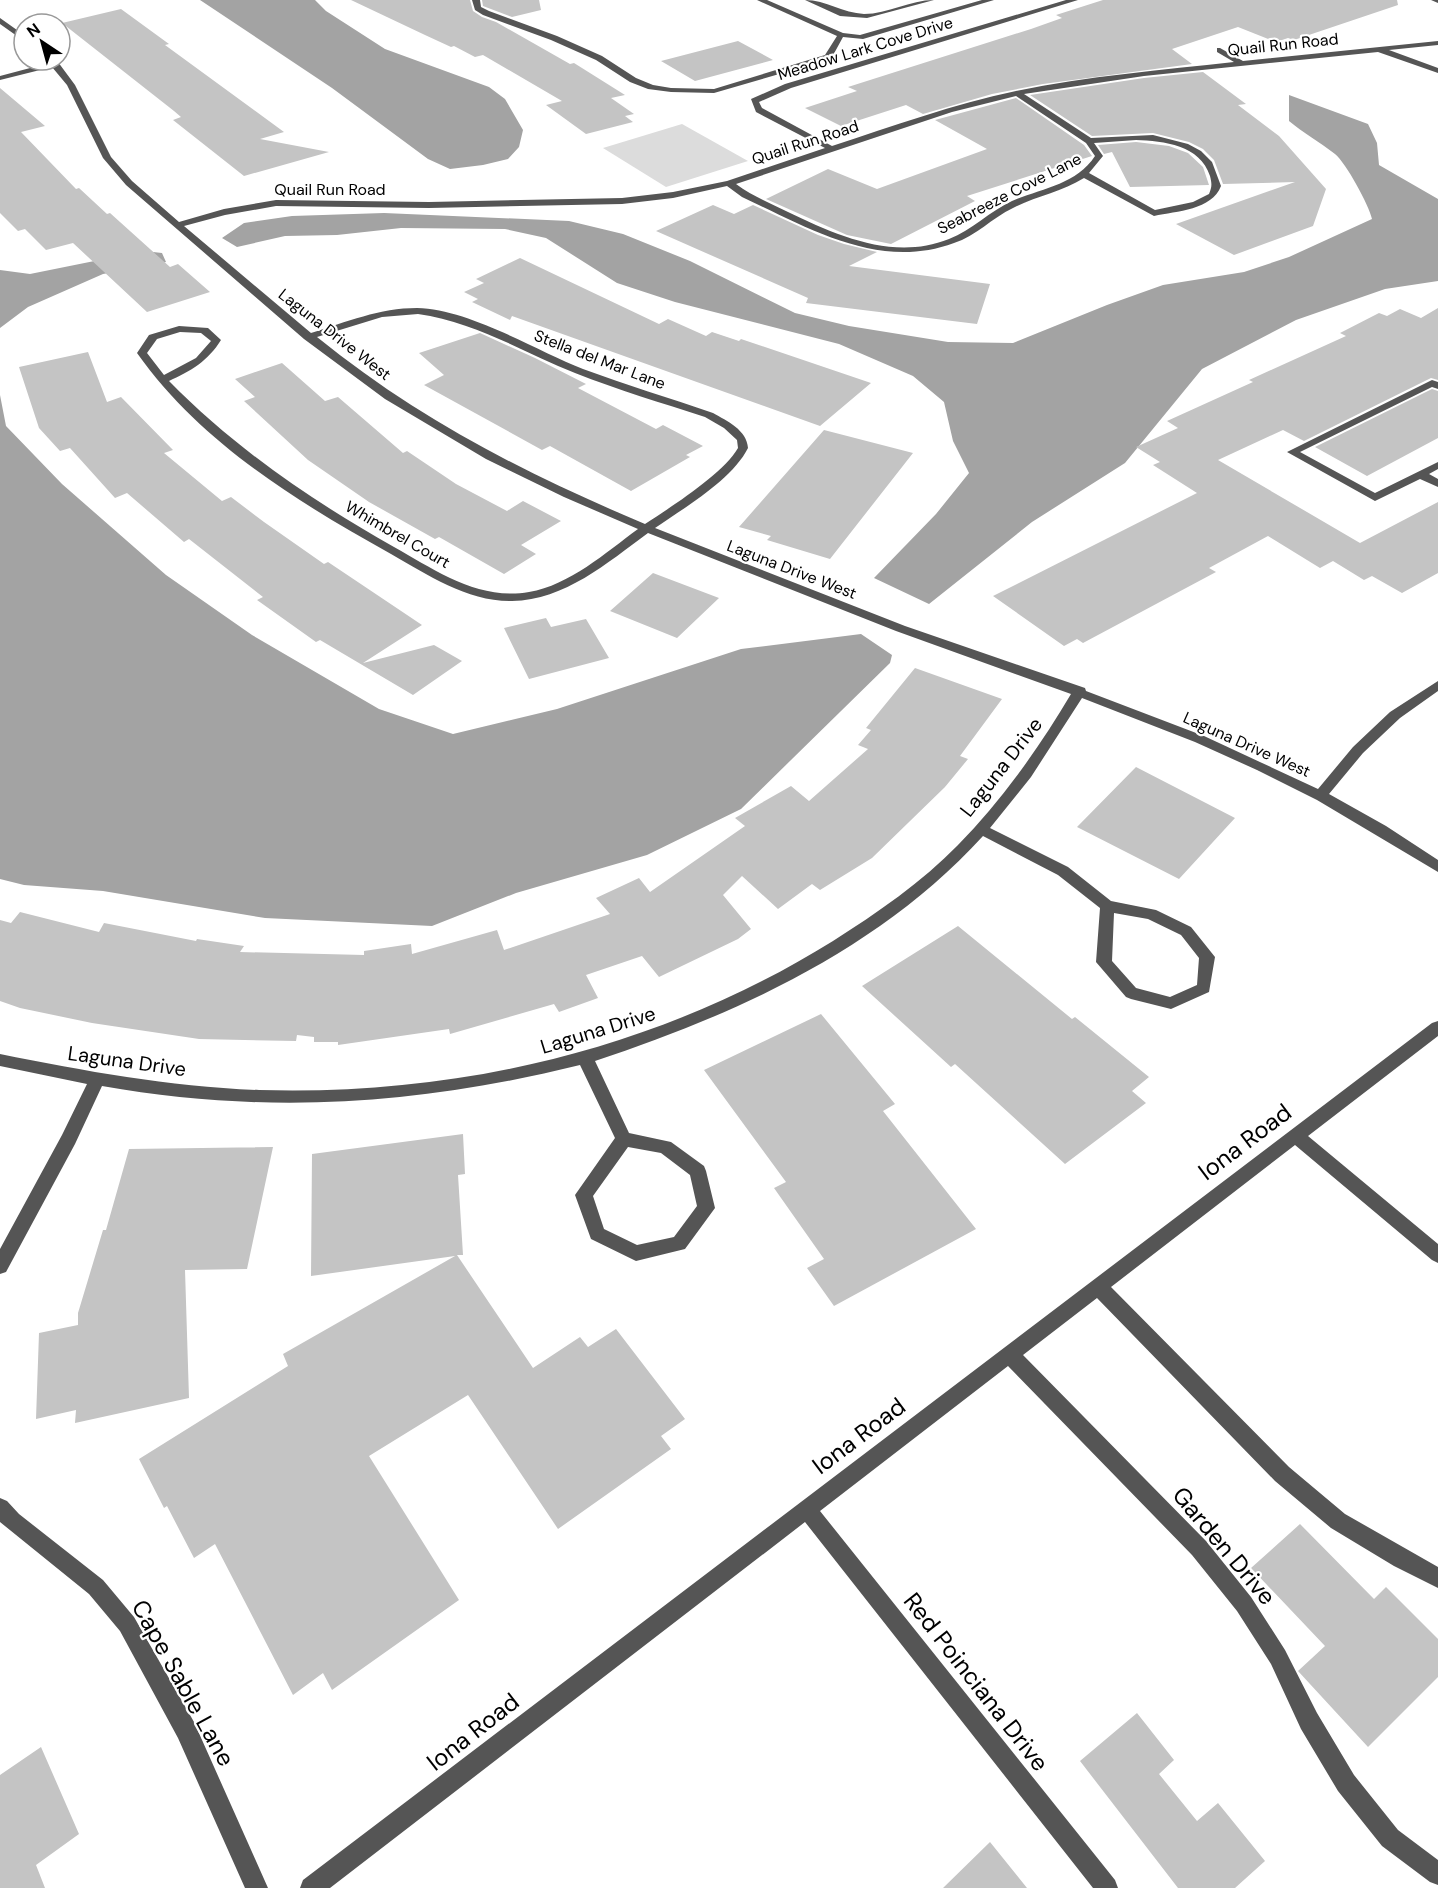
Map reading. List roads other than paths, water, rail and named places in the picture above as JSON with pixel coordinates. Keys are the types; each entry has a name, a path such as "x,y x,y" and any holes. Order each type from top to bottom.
{"street":[{"path":"476,0 478,8 486,13 554,38 599,58 633,80 651,87 671,90 714,90 818,61 828,57 841,35"},
{"path":"761,0 841,35 860,37 990,0"},
{"path":"808,0 843,14 867,16 930,0"},
{"name":"Meadow Lark Cove Drive","path":"832,149 759,110 754,101 788,86 1074,0"},
{"path":"0,20 12,30"},
{"name":"Quail Run Road","path":"178,225 224,212 276,203 429,206 622,201 673,195 729,183 967,104 1017,93 1103,77 1438,43"},
{"path":"1378,49 1438,71"},
{"path":"1220,50 1242,64"},
{"path":"0,78 20,72"},
{"path":"61,72 73,86 93,133 115,168 178,225"},
{"name":"Seabreeze Cove Lane","path":"729,183 745,195 837,236 882,249 905,251 933,248 952,242 1010,206 1084,174 1094,166 1099,156 1089,141 1017,93"},
{"path":"1084,174 1154,213 1196,204 1214,196 1217,186 1209,165 1197,153 1181,144 1160,138 1133,136 1089,141"},
{"name":"Laguna Drive West","path":"178,225 308,337 385,395 448,434 563,494 644,529 816,596 941,644 1080,692 1202,741 1321,795 1438,867"},
{"name":"Stella del Mar Lane","path":"308,337 381,314 418,311 439,314 489,330 579,370 685,405 728,426 742,439 743,448 737,459 678,507 644,529"},
{"name":"Whimbrel Court","path":"162,380 195,366 209,353 216,340 204,330 179,329 153,337 142,353 162,380 204,422 250,460 309,501 382,545 470,592 498,598 530,596 558,587 592,567 644,529"},
{"path":"1438,386 1432,383 1292,452 1375,498 1438,465"},
{"path":"1420,474 1438,484"},
{"path":"1321,795 1358,750 1395,715 1438,686"},
{"name":"Laguna Drive","path":"0,1060 97,1080 185,1090 289,1097 346,1096 464,1084 521,1075 585,1058 679,1026 751,996 797,972 893,909 961,851 981,829 1053,737 1080,692"},
{"path":"981,829 1063,871 1107,906 1151,914 1186,931 1207,957 1204,988 1170,1003 1131,993 1104,962 1107,906"},
{"name":"Iona Road","path":"311,1888 1438,1027"},
{"path":"585,1058 624,1139"},
{"path":"0,1266 69,1139 97,1080"},
{"path":"1296,1136 1438,1255"},
{"path":"624,1139 665,1147 698,1171 706,1208 679,1244 636,1252 597,1234 584,1195 624,1139"},
{"path":"1097,1286 1282,1474 1338,1521 1401,1559 1438,1578"},
{"name":"Garden Drive","path":"1009,1354 1206,1558 1244,1604 1278,1657 1309,1721 1346,1783 1390,1838 1438,1874"},
{"name":"Cape Sable Lane","path":"0,1508 12,1521 96,1587 128,1624 186,1730 257,1888"},
{"name":"Red Poinciana Drive","path":"806,1508 1107,1888"}]}
